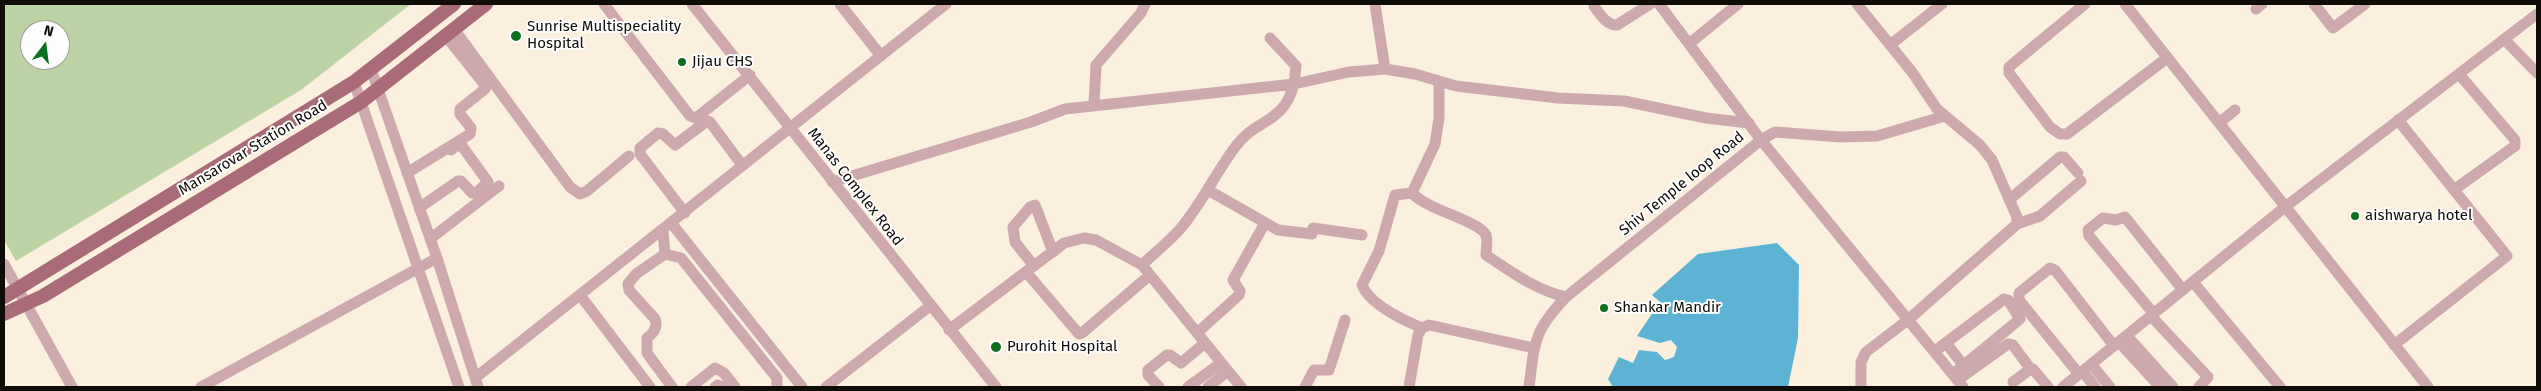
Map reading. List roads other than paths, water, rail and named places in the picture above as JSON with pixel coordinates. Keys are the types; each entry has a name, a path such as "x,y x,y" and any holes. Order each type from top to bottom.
{"main road":[{"name":"Mansarovar Station Road","path":"4,297 354,82 454,4"},
{"name":"Mansarovar Station Road","path":"4,314 43,296 361,102 486,4"}],"street":[{"path":"604,4 690,116 696,118 750,75"},
{"name":"Manas Complex Road","path":"692,4 996,387"},
{"path":"840,4 881,56"},
{"path":"370,69 437,258 477,383 580,294 686,213 742,165 946,4"},
{"path":"1094,104 1096,65 1141,13 1145,4"},
{"path":"1375,4 1385,69"},
{"path":"1594,6 1609,24 1617,25 1650,4"},
{"path":"1659,4 1761,140 1775,132 1841,137 1877,136 1945,116"},
{"path":"1690,43 1738,4"},
{"path":"1857,4 1937,109 1980,145 1992,160 2017,224"},
{"path":"1890,45 1942,4"},
{"path":"2085,4 2009,67 2009,73 2050,127 2060,134 2067,134 2167,58"},
{"path":"2125,4 2428,387"},
{"path":"2314,4 2333,28 2365,4"},
{"path":"2063,387 2285,207 2537,14"},
{"path":"450,32 570,187 580,194 587,192 628,156"},
{"path":"409,177 470,134 471,128 460,114 460,109 486,90 485,84 450,32"},
{"path":"1142,265 1180,229 1208,190 1236,145 1244,137 1279,114 1294,84 1296,66 1270,38"},
{"path":"2504,39 2537,73"},
{"path":"832,182 1031,122 1065,109 1094,104 1294,84 1349,72 1385,69 1456,86 1496,92 1624,101 1706,118 1748,124"},
{"path":"2455,189 2515,146 2515,140 2459,74"},
{"path":"1412,193 1435,144 1439,118 1439,81"},
{"path":"354,82 459,387"},
{"path":"2219,123 2235,110"},
{"path":"2394,345 2507,256 2398,120"},
{"path":"686,213 640,154 640,148 658,133 663,134 675,145 706,121 710,122 742,165"},
{"name":"Shiv Temple loop Road","path":"1529,387 1534,348 1540,326 1566,297 1761,140 1958,380"},
{"path":"409,177 458,145 462,146 488,182 476,193 472,193 461,181 458,181 419,208"},
{"path":"1861,387 1860,368 1866,352 1909,320 2017,224 2040,216 2080,177 2064,157 2060,157 2009,200"},
{"path":"430,239 499,186"},
{"path":"1208,190 1278,230 1312,234 1313,228 1362,235"},
{"path":"1412,193 1417,199 1480,227 1487,236 1486,255 1526,281 1550,293 1566,297"},
{"path":"1412,193 1395,195 1379,251 1362,285 1365,292 1398,318 1422,328 1438,326 1534,348"},
{"path":"1053,252 1035,205 1030,207 1013,228 1015,242 1030,269 1078,334 1082,333 1150,275"},
{"path":"2183,290 2125,218 2120,217 2116,220 2103,218 2088,230 2089,236 2153,315 2208,378 2199,387"},
{"path":"1197,333 1239,295 1240,291 1233,280 1265,223"},
{"path":"672,224 802,387"},
{"path":"663,231 665,254"},
{"path":"949,330 1068,242 1084,238 1096,240 1142,265 1241,387"},
{"path":"672,387 647,353 647,338 653,334 657,325 655,319 629,290 628,284 636,274 665,254 681,258 777,378 779,387"},
{"path":"201,387 437,258"},
{"path":"4,264 72,387"},
{"path":"2095,387 2084,370 2019,300 2019,293 2050,268 2055,270 2160,387"},
{"path":"2193,282 2280,387"},
{"path":"580,294 650,387"},
{"path":"1935,351 2004,299 2008,300 2020,319 1964,366 1958,380"},
{"path":"826,387 930,306"},
{"path":"1305,387 1314,370 1329,370 1345,320"},
{"path":"1409,387 1418,335 1422,328"},
{"path":"2120,341 2173,387"},
{"path":"1159,387 1148,375 1148,370 1170,354 1181,363 1205,343"},
{"path":"1946,343 1964,366"},
{"path":"1958,380 2008,344 2013,345 2029,367 2029,370 2013,382"},
{"path":"1215,385 1225,367"},
{"path":"1188,387 1225,367"},
{"path":"691,387 715,368 724,374 735,387"},
{"path":"2033,369 2048,387"},
{"path":"2084,370 2110,387"},
{"path":"715,387 718,385 723,387"}],"water":[{"path":"1777,243 1799,265 1798,338 1788,387 1613,387 1608,379 1619,357 1633,363 1639,350 1657,352 1665,360 1674,357 1677,347 1671,340 1660,343 1637,336 1660,302 1652,295 1698,254"}],"place":[{"name":"Sunrise Multispeciality Hospital","path":"516,36"},
{"name":"Jijau CHS","path":"682,62"},
{"name":"aishwarya hotel","path":"2355,216"},
{"name":"Shankar Mandir","path":"1604,308"},
{"name":"Purohit Hospital","path":"996,347"}]}
